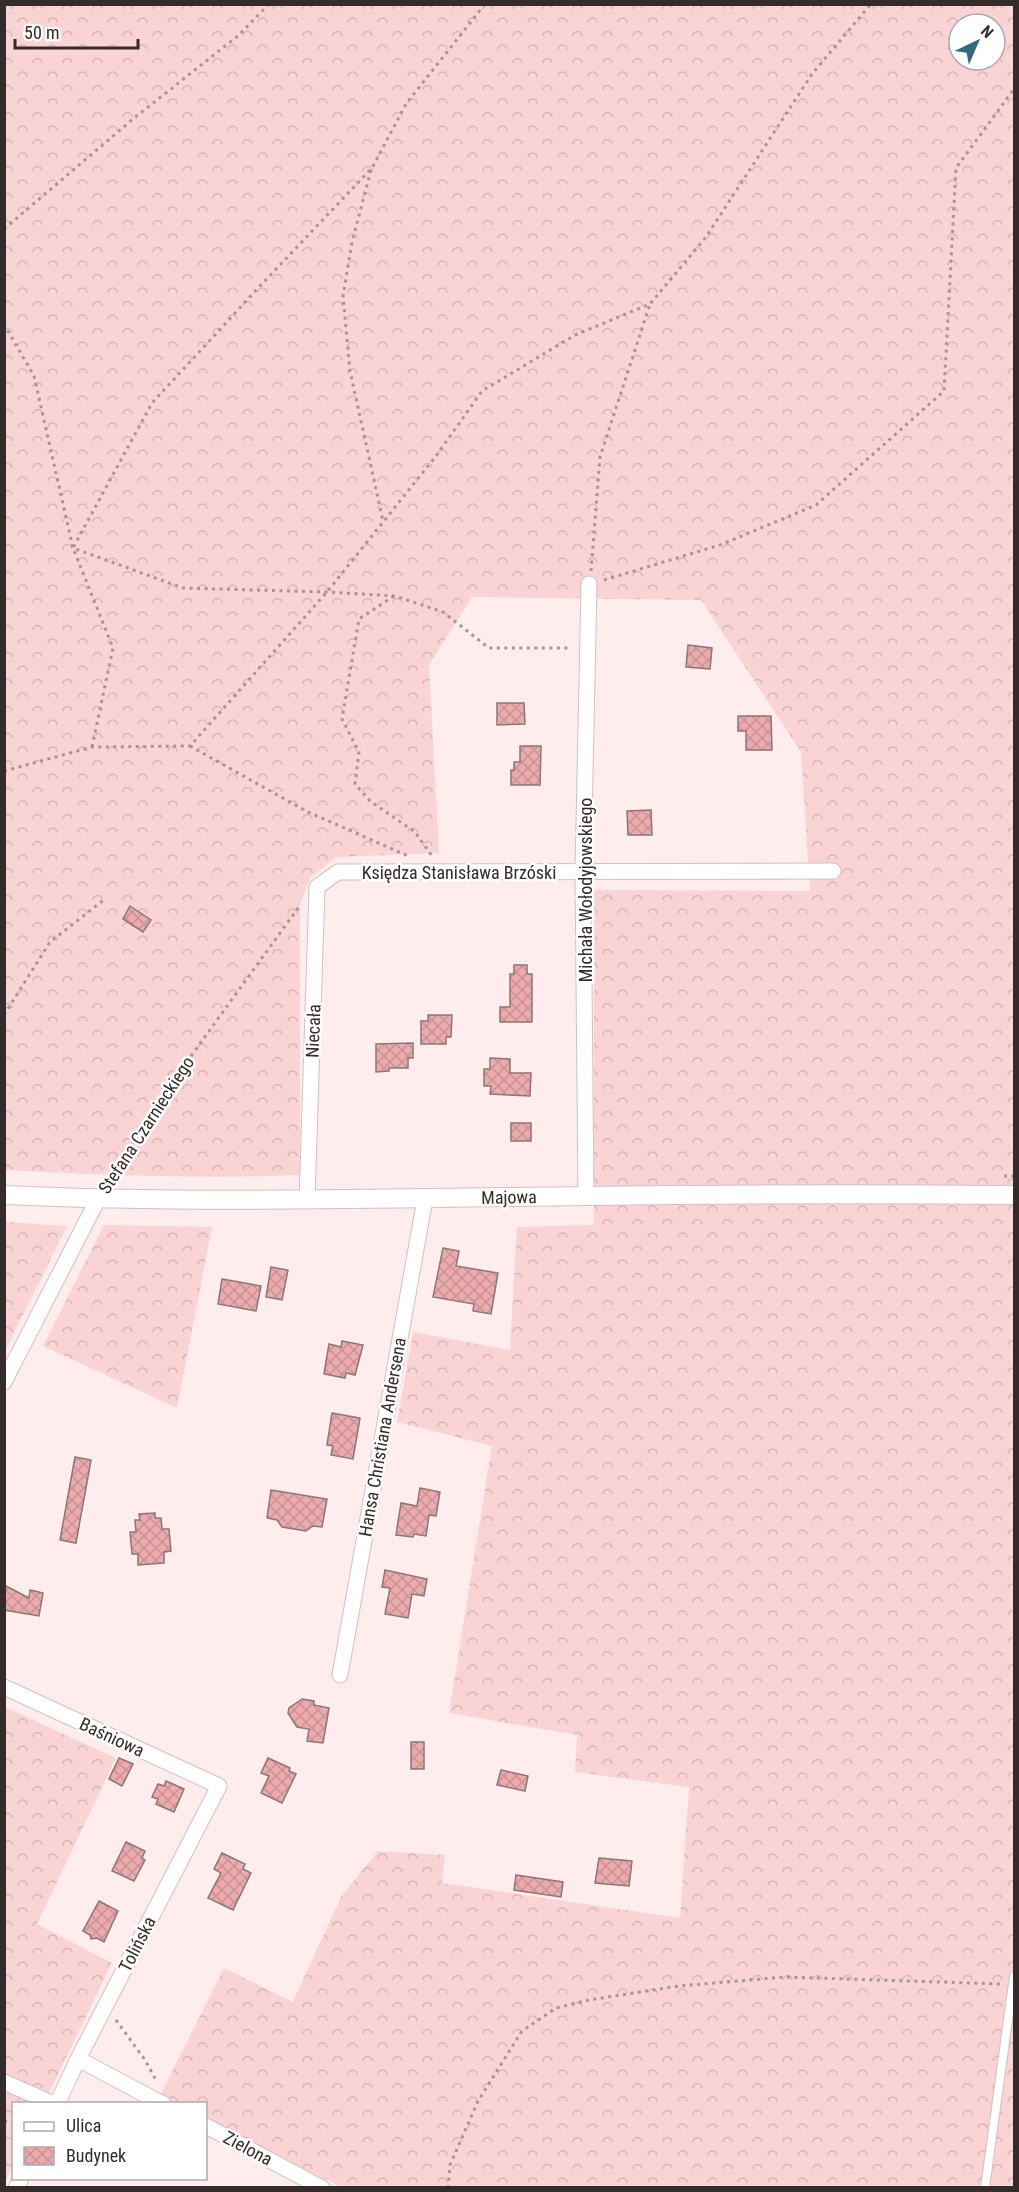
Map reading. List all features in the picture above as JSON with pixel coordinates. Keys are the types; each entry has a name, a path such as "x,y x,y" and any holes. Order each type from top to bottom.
{"street":[{"name":"Michała Wołodyjowskiego","path":"586,1196 584,872 590,584"},
{"name":"Księdza Stanisława Brzóski","path":"317,887 338,872 833,871"},
{"name":"Niecała","path":"307,1201 317,887"},
{"name":"Majowa","path":"4,1195 98,1199 307,1201 838,1193 1014,1195"},
{"name":"Stefana Czarnieckiego","path":"4,1382 98,1199"},
{"name":"Hansa Christiana Andersena","path":"340,1675 425,1199"},
{"name":"Baśniowa","path":"4,1687 219,1786"},
{"name":"Tolińska","path":"56,2102 219,1786"},
{"path":"78,2059 161,2102"},
{"path":"4,2082 53,2102"},
{"name":"Zielona","path":"207,2127 322,2187"}],"lane":[{"path":"985,2187 1014,1980"}],"path":[{"path":"4,229 133,119 239,35 269,4"},
{"path":"383,521 350,371 343,296 352,242 372,168 406,104 485,4"},
{"path":"871,4 812,74 706,237 650,304 600,458 590,584 720,545 816,505 944,391 956,168 1014,89"},
{"path":"73,548 152,404 372,168"},
{"path":"190,746 327,592 436,456 482,391 575,334 650,304"},
{"path":"4,324 34,375 73,548 113,648 92,747"},
{"path":"73,548 183,588 394,596 443,612 489,648 588,648"},
{"path":"394,596 359,618 342,719 359,752 355,784 370,801 415,832 444,872"},
{"path":"4,771 92,747 190,746 306,811 412,858"},
{"name":"Stefana Czarnieckiego","path":"98,1199 104,1186 186,1063 300,904 317,887"},
{"path":"4,1015 50,942 105,899"},
{"path":"448,2187 450,2165 478,2101 522,2031 556,2008 589,2000 680,1986 785,1977 1014,1980"},
{"path":"104,2009 116,2021 145,2060 159,2086"}],"green space":[{"path":"4,5 1014,5 1014,2187 341,2187 207,2120 207,2102 173,2102 160,2096 224,1968 293,2002 341,1897 378,1851 445,1855 442,1883 680,1918 689,1787 575,1772 577,1735 449,1713 492,1446 397,1422 413,1332 510,1350 517,1227 594,1225 594,890 810,891 801,752 701,600 472,597 429,665 439,853 336,857 310,878 300,904 300,1175 152,1176 5,1170"},
{"path":"4,1222 67,1226 5,1351"},
{"path":"104,1225 212,1227 177,1408 43,1346"},
{"path":"5,1707 116,1758 37,1924 112,1963 44,2102 12,2102 12,2167 5,2183"}],"building":[{"path":"688,645 712,648 710,669 686,667"},
{"path":"497,703 524,703 525,724 497,725"},
{"path":"738,716 771,716 772,750 746,750 746,731 738,731"},
{"path":"520,746 541,746 540,785 511,785 511,770 514,770 514,762 520,762"},
{"path":"651,810 652,835 628,835 627,811"},
{"path":"130,906 151,920 143,932 123,919"},
{"path":"514,965 527,965 527,974 532,974 532,1022 500,1022 500,1007 510,1007 510,974 514,974"},
{"path":"428,1015 452,1015 451,1037 446,1037 446,1044 421,1044 421,1021 428,1021"},
{"path":"413,1043 413,1058 408,1058 408,1068 389,1068 389,1071 376,1072 376,1044"},
{"path":"490,1058 510,1059 510,1073 531,1073 530,1096 490,1094 491,1086 484,1086 484,1069 490,1069"},
{"path":"511,1123 531,1123 531,1141 511,1141"},
{"path":"443,1248 459,1251 456,1266 498,1273 491,1314 473,1311 474,1304 433,1297"},
{"path":"271,1267 288,1270 282,1300 266,1297"},
{"path":"222,1279 261,1286 256,1311 218,1304"},
{"path":"342,1341 363,1345 355,1375 346,1373 345,1378 324,1374 329,1344 341,1347"},
{"path":"332,1413 360,1418 353,1459 331,1455 333,1446 327,1445"},
{"path":"75,1457 91,1460 76,1543 60,1540"},
{"path":"420,1488 440,1492 436,1516 429,1515 426,1536 396,1535 401,1503 417,1506"},
{"path":"271,1490 327,1499 322,1527 313,1526 306,1531 282,1527 277,1520 267,1518"},
{"path":"155,1513 155,1518 161,1518 162,1529 169,1529 171,1551 164,1552 164,1563 138,1565 138,1554 132,1554 130,1532 136,1532 135,1520 140,1520 139,1514"},
{"path":"385,1570 427,1579 424,1596 412,1594 408,1618 385,1614 390,1588 382,1587"},
{"path":"4,1585 29,1598 30,1590 43,1593 39,1616 4,1610"},
{"path":"302,1699 314,1701 314,1705 329,1708 323,1743 307,1741 309,1729 297,1727 288,1713 289,1708"},
{"path":"411,1742 424,1742 424,1769 411,1769"},
{"path":"119,1758 133,1764 122,1786 109,1779"},
{"path":"268,1758 290,1768 289,1771 296,1774 282,1803 261,1793 269,1776 261,1773"},
{"path":"501,1770 528,1776 525,1791 497,1785"},
{"path":"166,1781 184,1789 174,1812 156,1804 158,1799 152,1797 158,1784 164,1786"},
{"path":"126,1842 145,1851 142,1858 145,1860 134,1881 112,1871"},
{"path":"222,1853 245,1864 243,1869 251,1873 233,1910 208,1898 221,1873 214,1869"},
{"path":"599,1858 632,1861 629,1886 595,1883"},
{"path":"516,1875 563,1882 561,1897 514,1890"},
{"path":"99,1901 118,1911 104,1942 97,1938 91,1939 90,1935 83,1931"}]}
